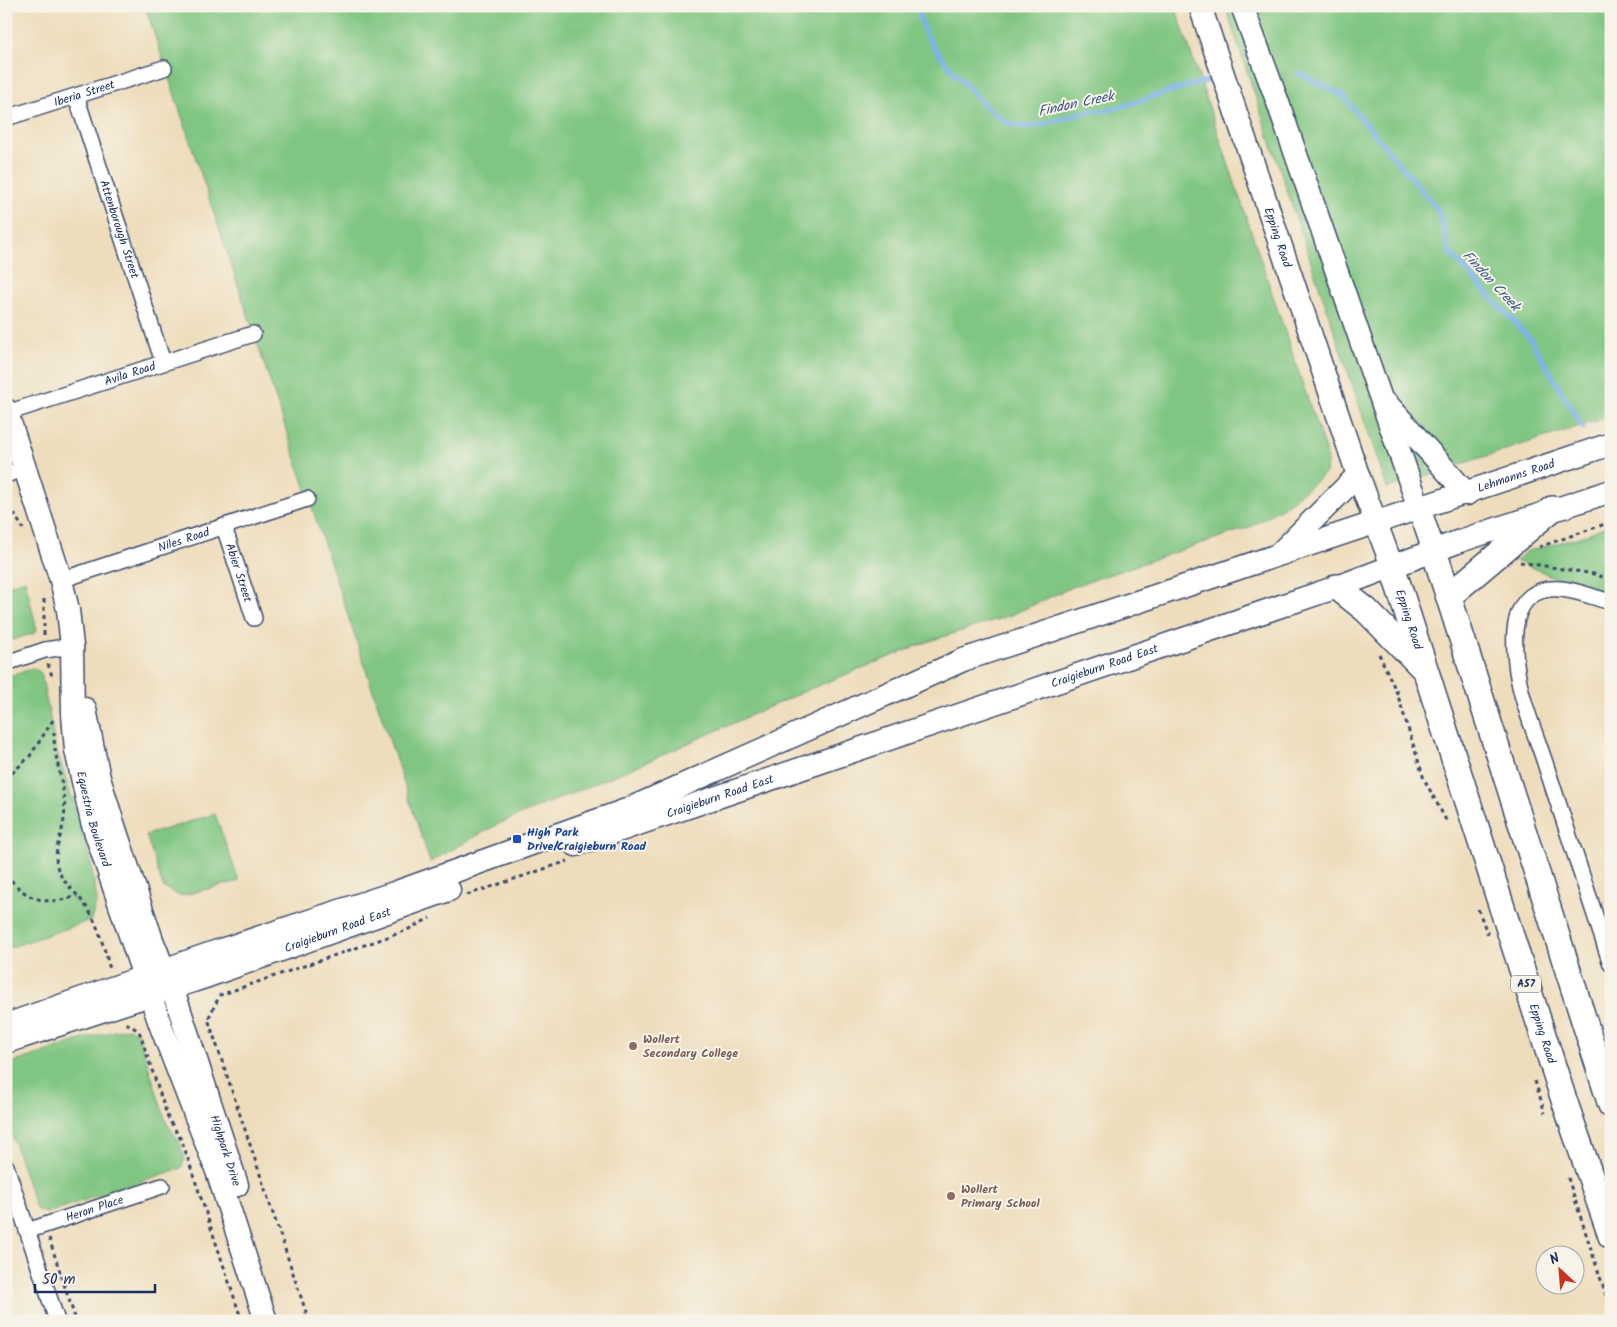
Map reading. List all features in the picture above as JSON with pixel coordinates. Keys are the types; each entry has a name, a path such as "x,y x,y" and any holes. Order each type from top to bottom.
{"main road":[{"name":"Epping Road","path":"1200,6 1358,475 1392,566 1423,669 1445,730 1563,1097 1611,1236"},
{"path":"1212,40 1215,6"},
{"path":"1242,6 1277,100 1420,509 1611,1105"},
{"path":"1381,397 1467,494"},
{"name":"Equestria Boulevard","path":"7,411 16,472 52,587 69,615 72,646 74,724 85,795 157,983"},
{"name":"Lehmanns Road","path":"1420,509 1611,444"},
{"path":"1277,556 1358,475"},
{"path":"1434,551 1552,509 1611,491"},
{"name":"Craigieburn Road East","path":"6,1042 122,1004 157,983 394,893 628,810 963,660 1420,509"},
{"path":"1449,596 1552,509"},
{"name":"Craigieburn Road East","path":"157,983 366,921 500,870 1337,587 1434,551"},
{"path":"1337,587 1366,610 1423,669"},
{"name":"Highpark Drive","path":"157,983 266,1321"},
{"name":"Highpark Drive","path":"157,983 283,1321"},
{"name":"Craigieburn Road East","path":"6,1025 122,1004"}],"street":[{"name":"Iberia Street","path":"6,118 164,68"},
{"name":"Attenborough Street","path":"76,96 163,362"},
{"name":"Avila Road","path":"7,411 253,334"},
{"name":"Niles Road","path":"52,587 307,499"},
{"name":"Abier Street","path":"224,527 254,618"},
{"path":"1609,955 1519,684 1516,627 1521,607 1532,595 1556,588 1611,602"},
{"path":"6,663 46,650 72,646"},
{"path":"6,1166 57,1321"},
{"name":"Heron Place","path":"27,1231 162,1186"}],"path":[{"path":"6,499 26,538"},
{"path":"1518,562 1594,574 1611,580"},
{"path":"52,587 46,650 54,682"},
{"path":"1375,648 1383,660 1397,693 1424,779 1447,822"},
{"path":"6,779 30,756 55,716 54,745 65,809 57,859 58,871 65,883 92,916 122,1004 139,1031 168,1118 182,1141 242,1321"},
{"path":"460,900 466,896 578,858"},
{"path":"6,874 22,891 34,898 50,901 77,896"},
{"path":"308,1321 208,1019 220,995 405,931 434,916"},
{"path":"119,1025 122,1004"}],"green space":[{"path":"145,6 1175,6 1328,459 1325,473 1282,508 1250,527 1072,587 1011,615 927,642 805,691 642,764 498,824 430,862"},
{"path":"1225,6 1611,6 1611,416 1387,488"},
{"path":"1611,524 1611,596 1571,584 1516,561 1525,552 1580,537"},
{"path":"25,580 37,630 35,633 6,642 6,586"},
{"path":"34,668 41,673 56,748 88,847 97,900 91,920 6,949 6,677"},
{"path":"215,814 239,881 180,896 163,887 146,835"},
{"path":"128,1028 138,1033 166,1122 180,1143 185,1159 181,1168 46,1213 36,1209 6,1118 6,1065 83,1039"}],"waterway":[{"name":"Findon Creek","path":"918,6 919,16 926,35 943,59 988,108 1002,119 1017,126 1037,125 1086,112 1109,110 1208,81"},
{"name":"Findon Creek","path":"1298,73 1342,95 1438,210 1449,252 1531,340 1583,428"}],"place":[{"name":"High Park Drive/Craigieburn Road","path":"517,839"},
{"name":"Wollert Secondary College","path":"633,1046"},
{"name":"Wollert Primary School","path":"951,1196"}]}
